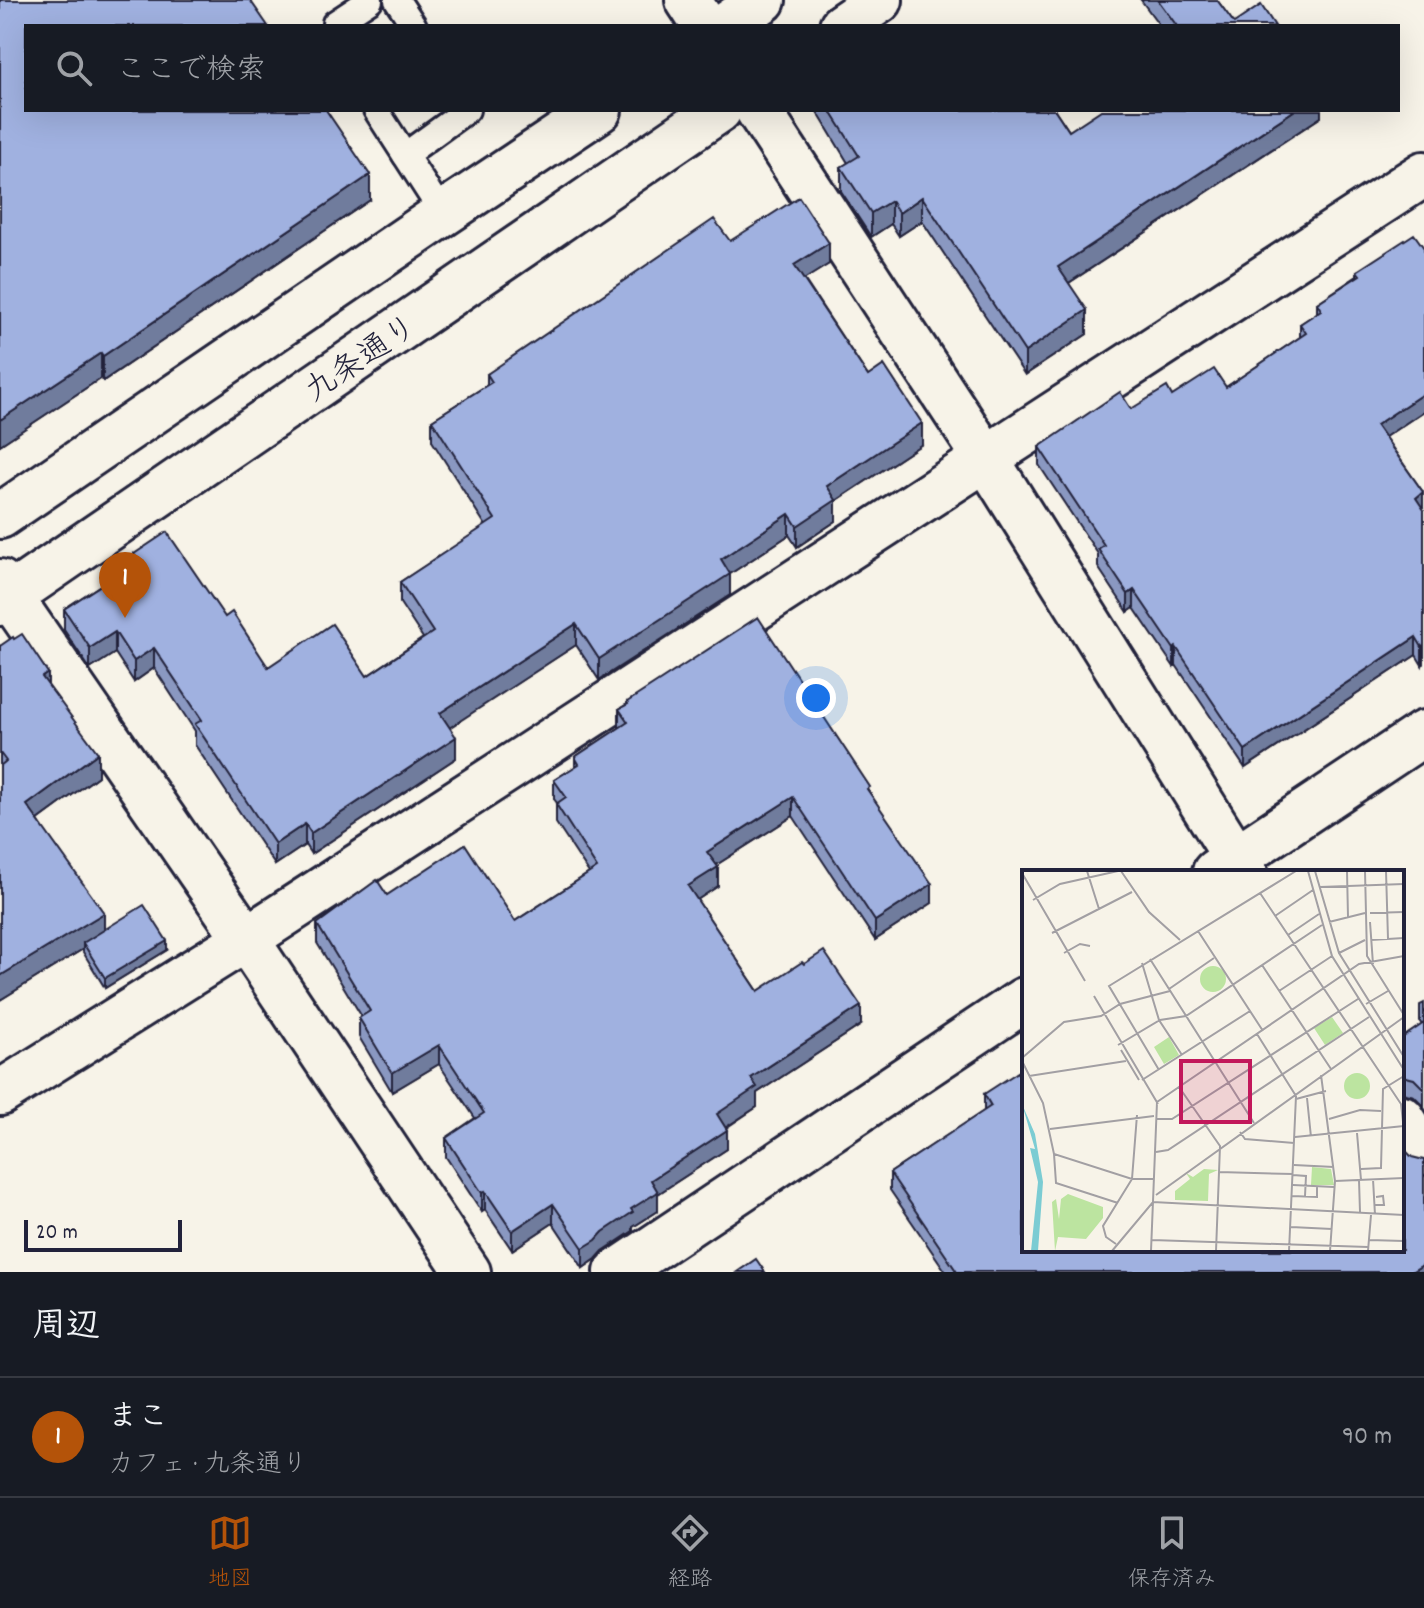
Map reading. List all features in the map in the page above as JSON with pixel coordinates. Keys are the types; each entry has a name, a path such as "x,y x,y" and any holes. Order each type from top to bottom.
{"main road":[{"path":"688,0 704,24"},
{"path":"728,24 763,0"},
{"path":"845,24 880,0"},
{"path":"0,516 596,112"},
{"name":"九条通り","path":"3,594 716,112"},
{"path":"759,112 987,460 1232,867 1424,733"},
{"path":"0,1093 246,939 1424,174"},
{"path":"3,594 246,939 468,1272"},
{"path":"617,1272 1022,1001"},
{"path":"1404,1121 1424,1152"}],"lane":[{"path":"335,24 370,0"},
{"path":"397,0 413,24"},
{"path":"377,112 443,214"},
{"path":"405,155 464,112"}],"building":[{"path":"0,0 250,0 267,24 24,24 24,112 327,112 370,175 103,356 101,353 0,420"},
{"path":"1158,0 1217,0 1234,23 1261,5 1274,24 1176,24"},
{"path":"831,112 1056,112 1069,131 1098,112 1292,112 1058,267 1087,310 1025,352 922,197 899,213 891,201 871,213 841,167 859,156"},
{"path":"799,197 829,243 794,265 868,376 884,365 922,423 827,486 836,500 797,526 789,514 721,559 730,574 599,659 576,624 440,713 456,737 311,833 305,824 275,844 195,724 202,720 154,648 134,661 115,632 90,648 64,609 138,561 134,554 167,532 225,617 232,612 268,667 332,624 367,676 433,632 400,582 495,519 432,420 492,382 487,374 714,219 730,241"},
{"path":"1414,234 1424,248 1424,393 1376,425 1423,492 1416,498 1424,510 1424,646 1416,637 1245,750 1134,590 1128,594 1098,549 1104,545 1039,447 1120,392 1131,409 1167,387 1172,396 1214,369 1226,387 1306,333 1300,324 1321,310 1317,303 1360,275 1357,271"},
{"path":"758,617 870,787 867,789 932,884 875,921 793,797 707,852 718,867 688,886 758,991 824,951 861,1006 751,1078 757,1087 717,1114 727,1130 651,1180 658,1192 631,1209 633,1212 596,1240 583,1248 553,1204 512,1231 485,1191 482,1193 446,1138 484,1113 439,1045 392,1073 359,1018 370,1011 317,924 377,880 387,895 465,844 515,921 597,868 556,804 566,797 554,780 579,764 575,757 628,722 619,709 627,702"},
{"path":"22,634 48,673 42,677 98,753 27,805 104,913 0,976 0,766 6,761 0,753 0,646"},
{"path":"144,905 167,941 105,978 83,943"},
{"path":"1424,1023 1424,1089 1414,1079 1404,1076 1404,1037"},
{"path":"1022,1069 1022,1252 1404,1252 1404,1149 1412,1157 1424,1160 1424,1264 1411,1272 957,1272 890,1173 991,1106 984,1094"},
{"path":"756,1259 765,1272 737,1272"}],"place":[{"name":"まこ","path":"125,618"}]}
